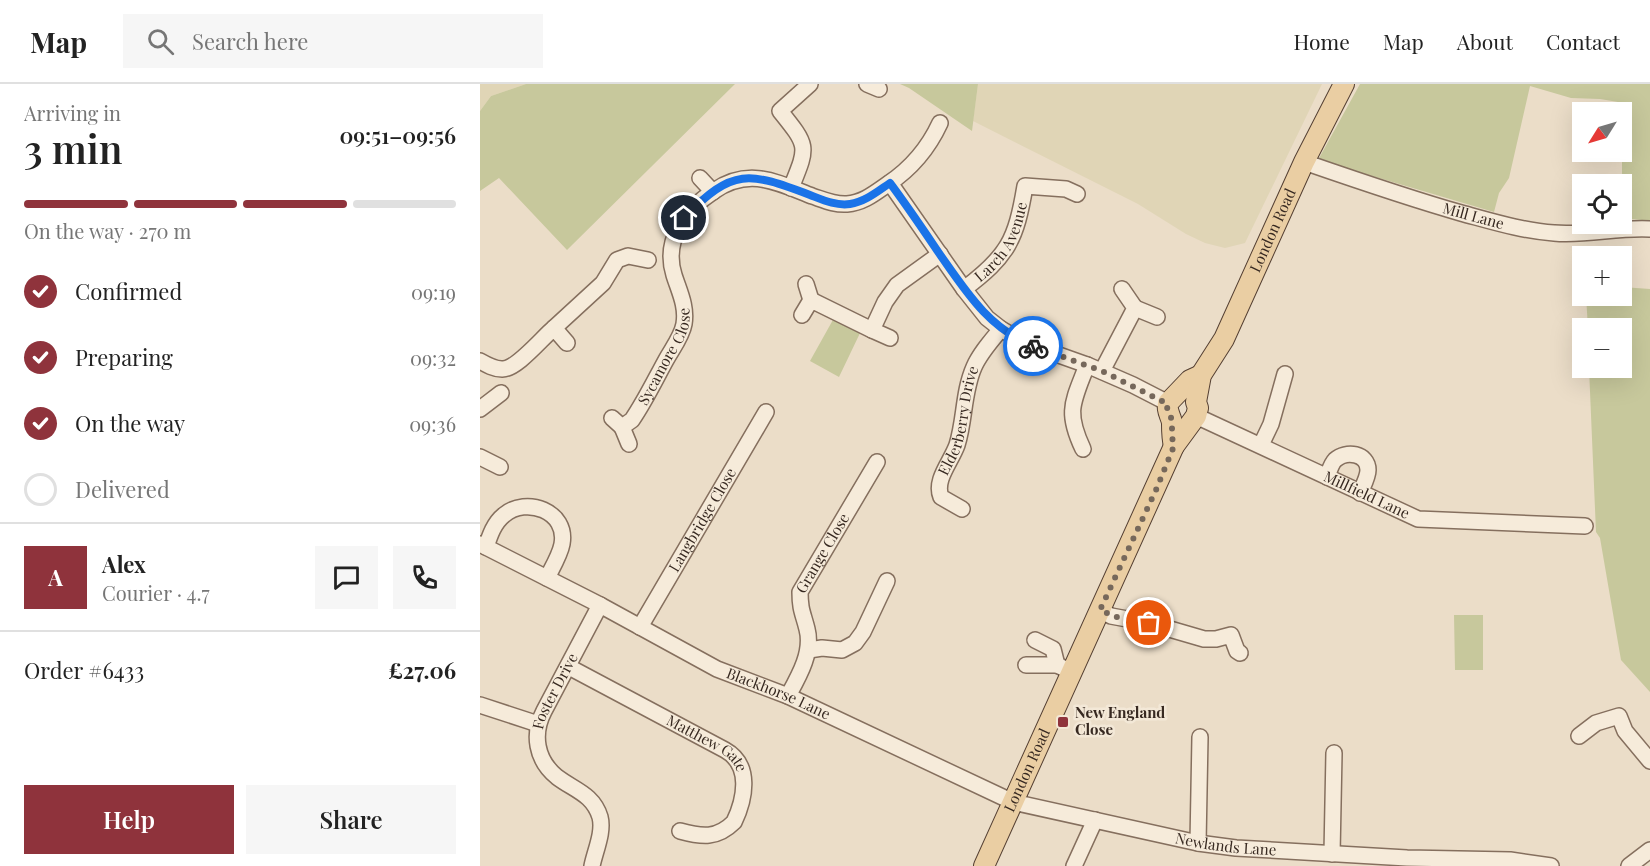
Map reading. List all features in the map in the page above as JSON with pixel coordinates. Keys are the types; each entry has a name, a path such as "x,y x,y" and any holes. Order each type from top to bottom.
{"main road":[{"name":"London Road","path":"984,866 1013,802 1065,669 1100,610 1156,490 1174,446 1172,437 1183,410 1201,375 1224,339 1305,162 1344,84"}],"street":[{"path":"791,188 802,163 804,150 800,136 773,114 810,84"},
{"name":"Sycamore Close","path":"629,444 617,422 636,414 682,329 684,307 671,257 674,237 684,218 713,192 735,180 752,177 765,179 828,202 849,204 862,200 890,183 921,156 940,123"},
{"name":"Mill Lane","path":"1305,162 1433,205 1488,221 1540,232 1573,234 1650,230"},
{"path":"700,178 713,192"},
{"name":"Millfield Lane","path":"890,183 987,318 1025,343 1102,371 1418,519 1585,526"},
{"name":"Larch Avenue","path":"964,289 998,260 1014,237 1025,186 1066,189 1077,194"},
{"path":"872,330 891,292 905,278 940,254"},
{"path":"480,361 493,368 507,369 517,363 597,289 617,260 628,256 648,260"},
{"path":"806,284 811,300 890,338"},
{"path":"1122,289 1135,308 1157,317"},
{"path":"802,315 811,300"},
{"path":"1102,371 1135,308"},
{"path":"554,328 567,343"},
{"name":"Elderberry Drive","path":"962,510 941,497 940,481 957,444 974,366 1001,329"},
{"path":"1083,449 1072,425 1071,410 1087,365"},
{"path":"1261,445 1271,424 1285,374"},
{"path":"480,409 501,393"},
{"name":"Langbridge Close","path":"640,627 766,412"},
{"path":"1327,477 1338,458 1344,455 1359,455 1368,468 1360,492"},
{"path":"480,457 500,467"},
{"name":"Grange Close","path":"809,650 808,630 802,616 800,592 877,462"},
{"name":"Blackhorse Lane","path":"547,578 562,543 561,527 550,513 539,508 527,505 506,513 497,522 483,546 600,605 717,669 788,696 1013,802"},
{"path":"788,696 809,650 822,648 842,650 855,643 863,632 887,581"},
{"name":"Foster Drive","path":"592,866 602,824 597,808 588,796 556,776 546,764 538,746 538,724 600,605"},
{"path":"1100,610 1111,616 1149,623 1204,639 1231,635 1240,653"},
{"path":"1035,640 1053,649 1065,669"},
{"path":"1026,665 1065,669"},
{"name":"Matthew Gate","path":"569,667 736,758 742,770 744,784 734,822 714,835 700,836 681,831"},
{"path":"480,705 538,724"},
{"path":"1579,736 1596,723 1619,716 1625,731 1650,761"},
{"path":"1198,843 1200,736"},
{"path":"1332,854 1334,753"},
{"name":"Newlands Lane","path":"1013,802 1198,843 1286,859 1332,854 1510,860 1551,866"},
{"path":"1074,866 1095,820"},
{"path":"1629,866 1650,850"}],"shaded area":[{"path":"480,84 526,84 491,96 480,111"},
{"path":"978,84 1322,84 1245,243 1225,248 1205,243 1186,234 1138,204 973,121"}],"green space":[{"path":"526,84 735,84 567,250 499,178 480,191 480,111 491,96"},
{"path":"900,84 978,84 972,131 909,88"},
{"path":"1360,84 1650,84 1650,221 1632,219 1632,174 1622,174 1622,162 1632,162 1632,102 1571,98 1530,86 1509,178 1499,193 1494,212 1318,160"},
{"path":"1632,288 1650,289 1650,692 1621,660 1600,538 1596,532 1589,378 1632,378 1632,318 1587,318 1587,306 1632,306"},
{"path":"834,318 861,331 839,377 810,361"},
{"path":"1454,615 1483,615 1483,670 1455,670"}],"way so far":[{"path":"1033,346 1102,371 1168,404 1174,446 1100,610 1111,616 1149,623"}],"place":[{"name":"New England Close","path":"1063,722"}],"route":[{"path":"684,218 713,192 743,178 765,179 828,202 841,204 862,200 890,183 987,318 1013,337 1033,346"}]}
